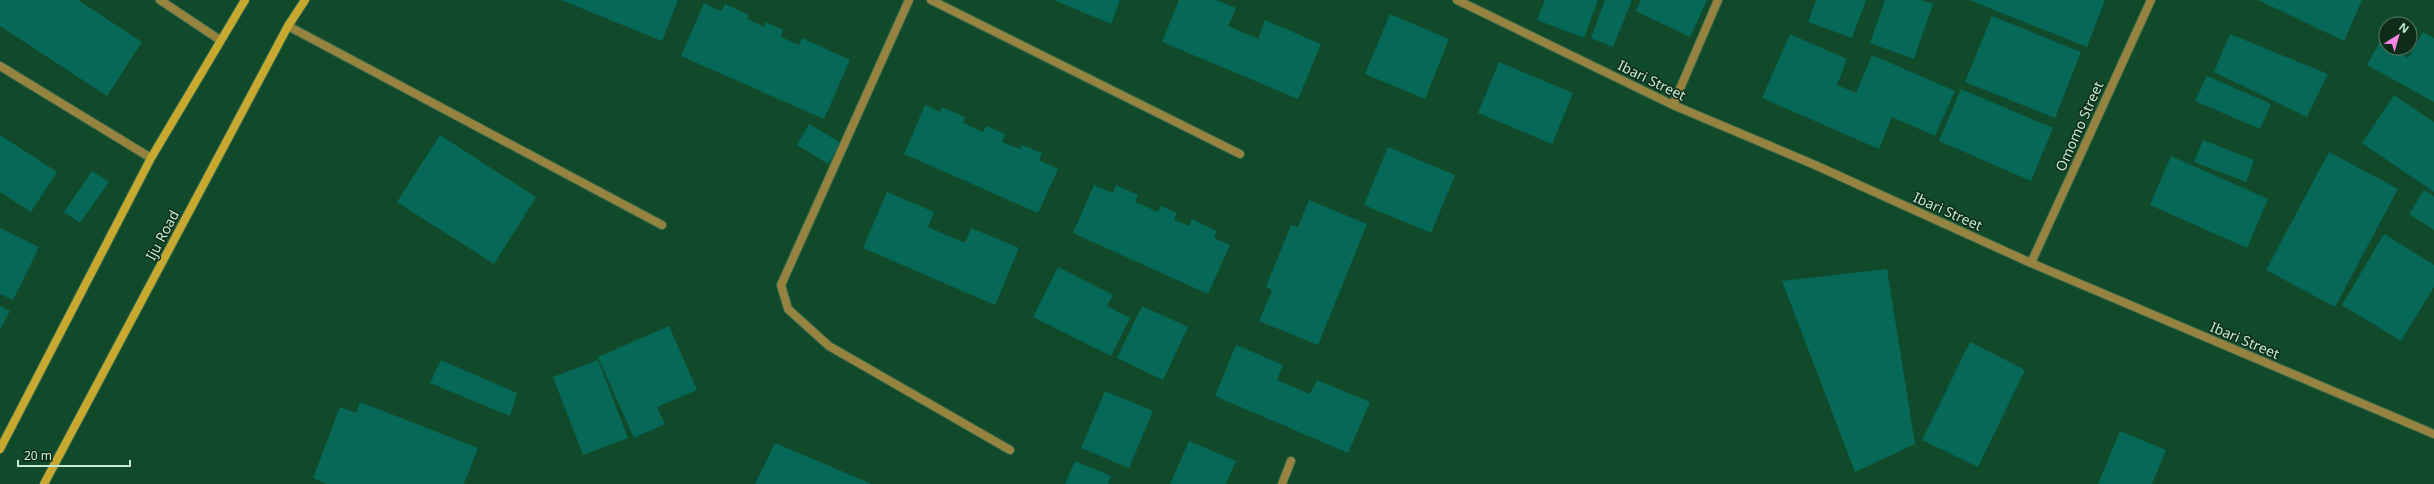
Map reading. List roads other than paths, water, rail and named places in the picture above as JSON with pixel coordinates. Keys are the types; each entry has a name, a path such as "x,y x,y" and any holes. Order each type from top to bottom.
{"main road":[{"path":"0,449 151,158 245,0"},
{"name":"Iju Road","path":"44,484 288,26 305,0"}],"street":[{"path":"160,0 220,40"},
{"path":"909,0 781,285 788,309 829,346 1010,450"},
{"path":"932,0 1240,154"},
{"name":"Ibari Street","path":"1457,0 1673,106 1815,165 2032,263 2434,434"},
{"path":"1673,106 1718,0"},
{"name":"Omomo Street","path":"2032,263 2151,0"},
{"path":"288,26 662,225"},
{"path":"0,66 151,158"},
{"path":"1282,484 1291,461"}]}
